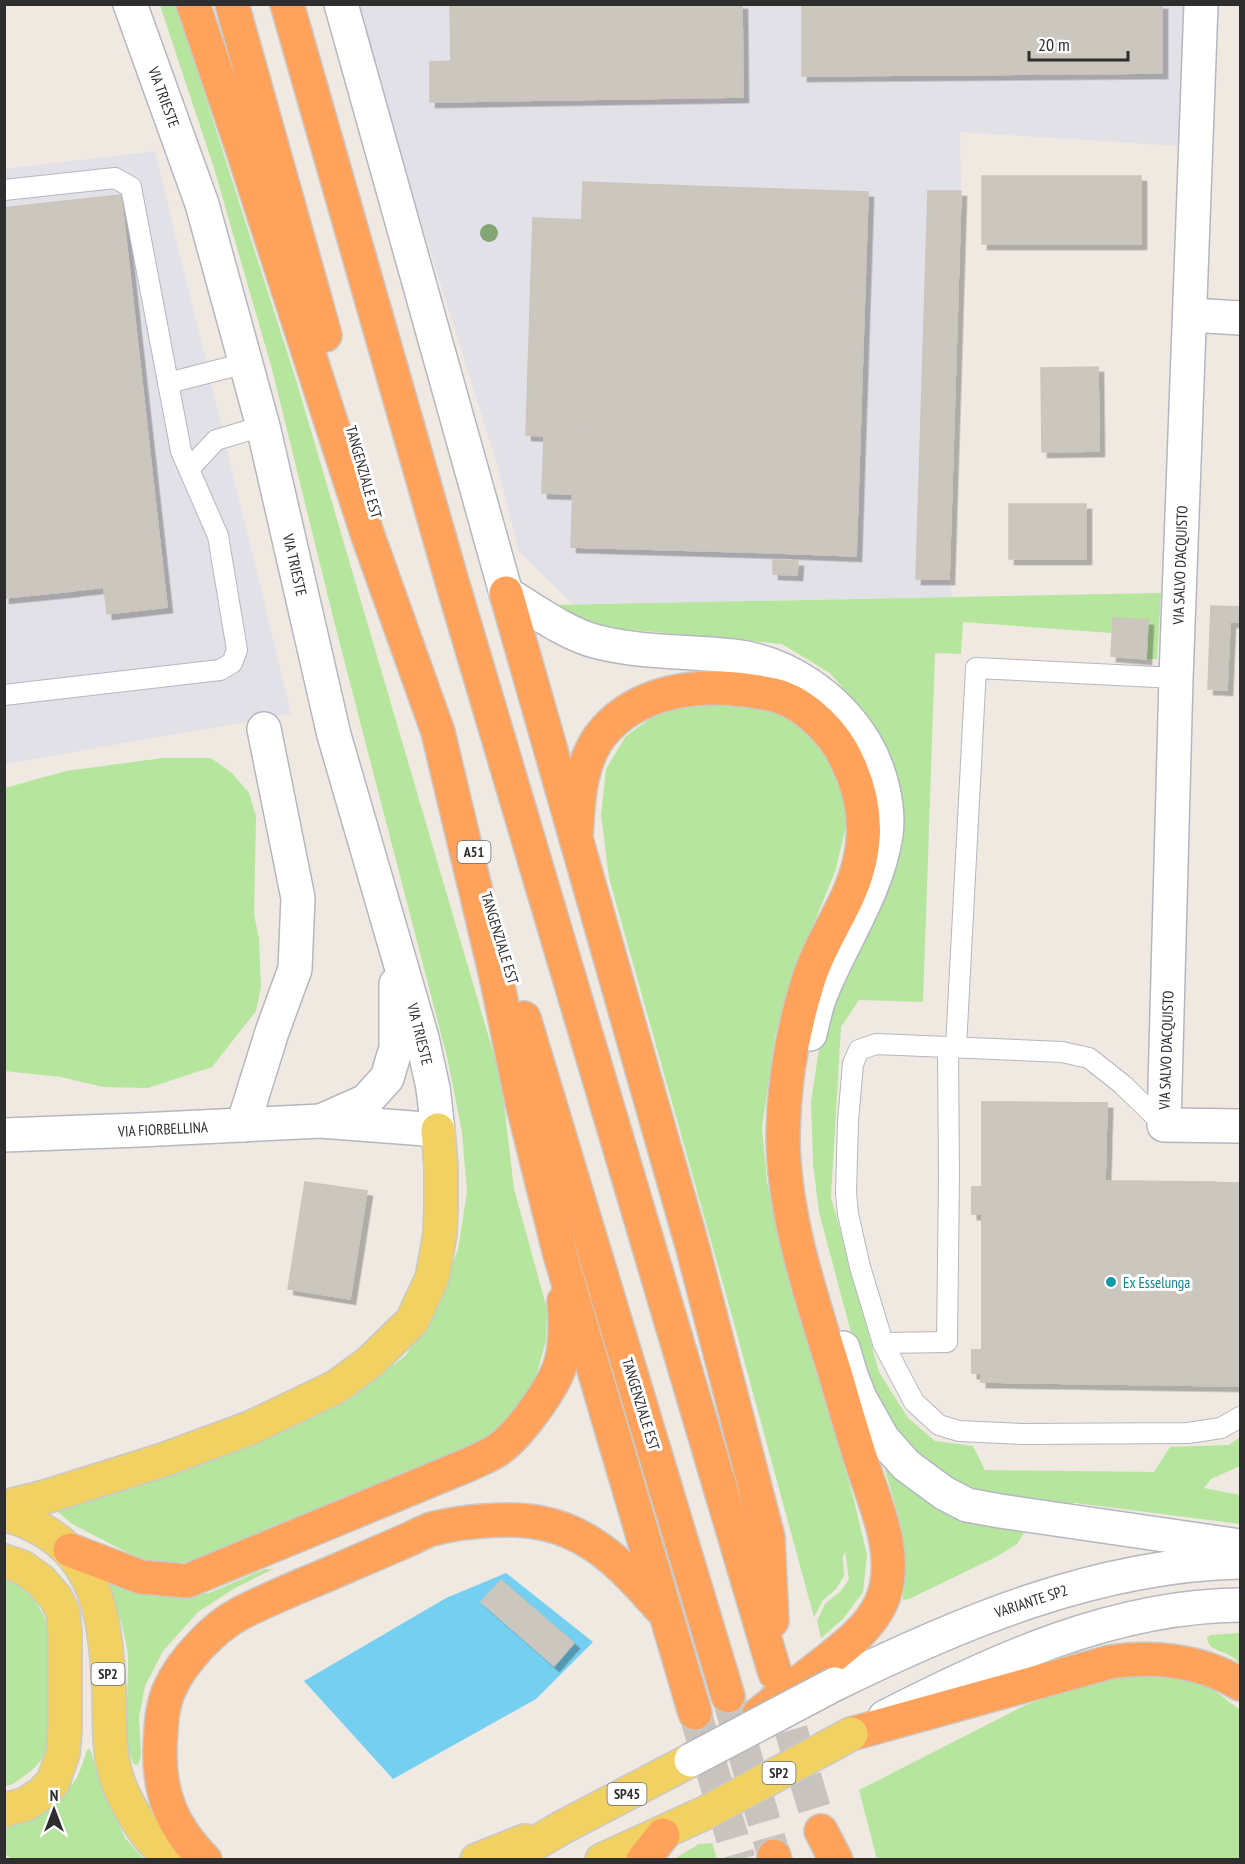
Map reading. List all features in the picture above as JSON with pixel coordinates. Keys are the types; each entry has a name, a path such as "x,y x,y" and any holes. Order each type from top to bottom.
{"highway":[{"path":"193,4 252,176 368,536 438,732 496,976 522,1102 559,1251 695,1713"},
{"name":"TANGENZIALE EST","path":"232,4 438,732 729,1696"},
{"path":"287,4 453,585 775,1673 768,1537 692,1245 506,593"},
{"path":"576,839 578,800 583,774 591,752 604,731 628,709 669,693 688,689 731,689 766,693 783,697 805,710 834,740 846,759 860,793 864,811 864,836 852,884 814,966 796,1020 786,1076 784,1162 793,1225 801,1255 862,1465 880,1513 888,1559 888,1581 881,1602 870,1621 849,1643 720,1743"},
{"path":"70,1550 141,1576 187,1581 459,1469 500,1449 530,1415 560,1366 564,1341 564,1304 559,1251"},
{"path":"205,1860 188,1843 176,1824 161,1782 160,1756 164,1707 170,1688 185,1661 207,1638 239,1614 431,1529 470,1522 501,1521 538,1522 579,1534 633,1576 667,1616"},
{"path":"851,1734 1110,1662 1131,1659 1168,1660 1198,1666 1240,1684"},
{"path":"824,1845 836,1860"}],"main road":[{"path":"4,1507 45,1497 163,1460 250,1428 336,1387 370,1362 412,1321 432,1278 441,1218 438,1130"},
{"name":"SP2","path":"4,1514 43,1528 58,1539 70,1550 91,1583 100,1615 106,1656 111,1753 116,1775 133,1814 157,1845 178,1860"},
{"path":"4,1561 22,1567 40,1580 56,1598 63,1613 65,1632 63,1753 53,1782 41,1794 26,1804 4,1810"},
{"name":"SP2","path":"623,1860 653,1847 707,1812 851,1734"},
{"name":"SP45","path":"507,1860 563,1827 691,1760"},
{"path":"602,1860 707,1812"},
{"path":"477,1860 563,1827"}],"street":[{"name":"VIA TRIESTE","path":"130,4 202,204 246,363 263,426 334,735 422,1038 433,1088 438,1130"},
{"path":"341,4 506,593 584,638 599,643 749,658 779,668 835,705 858,733 871,754 883,794 886,833 878,867 866,899 820,995 802,1067 797,1100 796,1133 807,1221 822,1276 851,1375 860,1398 883,1438 906,1465 944,1493 968,1505 1240,1546"},
{"name":"VIA SALVO D'ACQUISTO","path":"1164,1125 1176,678 1201,4"},
{"path":"1191,315 1240,318"},
{"path":"243,1125 295,969 298,898 264,729"},
{"name":"VIA FIORBELLINA","path":"321,1120 366,1101 387,1078 396,1048 396,946"},
{"name":"VIA FIORBELLINA","path":"4,1135 321,1120 438,1130"},
{"path":"1164,1125 1240,1126"},
{"name":"VARIANTE SP2","path":"691,1760 891,1656 994,1613 1069,1588 1103,1580 1203,1563 1240,1562"},
{"name":"SP2","path":"851,1734 976,1672 1080,1632 1124,1620 1176,1610 1240,1605"}],"lane":[{"path":"4,190 115,178 131,187 181,451 218,536 237,650 232,663 220,670 4,695"},
{"path":"168,383 246,363"},
{"path":"189,469 216,440 263,426"},
{"path":"883,1343 947,1342 952,1047 976,668 1176,678"},
{"path":"1164,1125 1122,1084 1089,1058 1062,1052 876,1044 859,1050 853,1064 848,1120 847,1203 860,1267 883,1343 914,1402 939,1425 959,1431 1023,1434 1188,1433 1221,1428 1240,1417"}],"shaded area":[{"path":"353,5 1186,5 1179,146 960,132 961,191 949,579 953,597 574,605 519,552 496,461"},
{"path":"155,151 291,714 5,764 5,169"}],"green space":[{"path":"160,5 176,5 297,383 496,1062 504,1104 514,1189 547,1309 546,1341 533,1387 505,1422 482,1440 207,1557 180,1563 142,1560 72,1524 57,1511 56,1506 230,1451 354,1396 406,1355 433,1314 458,1249 467,1192 462,1132 448,1061 335,625 272,369 214,168"},
{"path":"1161,593 1157,659 1146,659 1112,633 963,622 961,654 935,653 923,1002 859,1000 841,1027 831,1197 879,1372 908,1418 935,1441 973,1446 985,1470 1154,1472 1170,1447 1229,1445 1240,1437 1240,1466 1211,1479 1204,1488 1240,1495 1240,1524 1076,1503 1020,1503 976,1492 933,1471 896,1433 857,1355 819,1212 813,1164 811,1102 820,1042 888,755 865,714 830,673 782,644 602,627 579,619 554,605"},
{"path":"711,700 748,701 794,718 821,744 839,780 847,823 835,872 794,971 775,1036 762,1127 767,1182 786,1270 853,1496 867,1555 863,1592 843,1619 821,1638 817,1621 825,1604 841,1591 849,1579 845,1551 844,1576 836,1589 823,1600 814,1617 609,878 601,815 606,769 626,736 659,712"},
{"path":"163,758 211,758 232,773 249,793 256,816 254,914 259,939 261,987 256,1011 212,1067 148,1088 103,1087 61,1077 5,1071 5,788 66,771"},
{"path":"888,1468 1024,1533 1017,1544 996,1557 903,1600 904,1552 898,1514 885,1470"},
{"path":"265,1569 273,1569 235,1588 198,1612 163,1651 145,1686 139,1717 141,1756 138,1765 134,1764 129,1752 126,1724 127,1649 121,1621 106,1577 146,1593 183,1596 209,1593"},
{"path":"5,1577 29,1594 45,1619 50,1644 52,1703 49,1740 41,1760 17,1781 5,1786"},
{"path":"1240,1633 1240,1664 1213,1648 1207,1638 1210,1635"},
{"path":"1143,1671 1206,1684 1240,1710 1240,1859 877,1859 859,1790 1026,1705 1099,1677"},
{"path":"90,1749 102,1786 125,1838 144,1859 12,1859 5,1854 4,1828 36,1815 63,1795 77,1777 87,1750"},
{"path":"712,1843 717,1859 674,1859 699,1844"}],"water":[{"path":"506,1573 593,1642 536,1699 393,1779 304,1681 446,1598"}],"building":[{"path":"450,4 742,4 743,97 430,102 430,62 451,61"},
{"path":"802,4 1162,4 1162,73 802,76"},
{"path":"982,176 1141,176 1141,244 982,244"},
{"path":"583,182 687,186 680,383 785,386 779,553 571,547"},
{"path":"687,186 868,192 856,556 779,553 785,386 680,383"},
{"path":"928,191 961,191 949,579 916,579"},
{"path":"121,195 125,231 33,241 29,205"},
{"path":"29,205 33,241 4,244 4,208"},
{"path":"533,218 582,220 575,437 526,435"},
{"path":"125,231 164,580 72,591 33,241"},
{"path":"33,241 72,591 4,598 4,244"},
{"path":"1098,367 1099,451 1042,452 1041,368"},
{"path":"544,436 575,437 573,494 542,493"},
{"path":"1009,504 1086,504 1086,559 1009,559"},
{"path":"773,560 798,561 797,575 773,574"},
{"path":"164,580 167,607 107,614 104,587"},
{"path":"1211,606 1240,607 1240,622 1230,622 1227,690 1208,689"},
{"path":"1113,618 1148,620 1146,659 1111,656"},
{"name":"Ex Esselunga","path":"982,1102 1107,1103 1105,1181 1240,1183 1240,1386 981,1382 981,1373 972,1373 972,1350 982,1350 982,1214 972,1214 972,1187 982,1187"},
{"name":"Ex Esselunga","path":"982,1102 1107,1103 1105,1181 1216,1182 1216,1385 981,1382 981,1373 972,1373 972,1350 982,1350 982,1214 972,1214 972,1187 982,1187"},
{"path":"305,1182 367,1191 350,1299 288,1289"},
{"path":"501,1580 574,1643 554,1666 481,1602"}],"tunnel":[{"path":"777,1683 821,1831"},
{"path":"728,1696 774,1856"},
{"path":"695,1713 739,1860"}],"place":[{"name":"Ex Esselunga","path":"1111,1282"}]}
